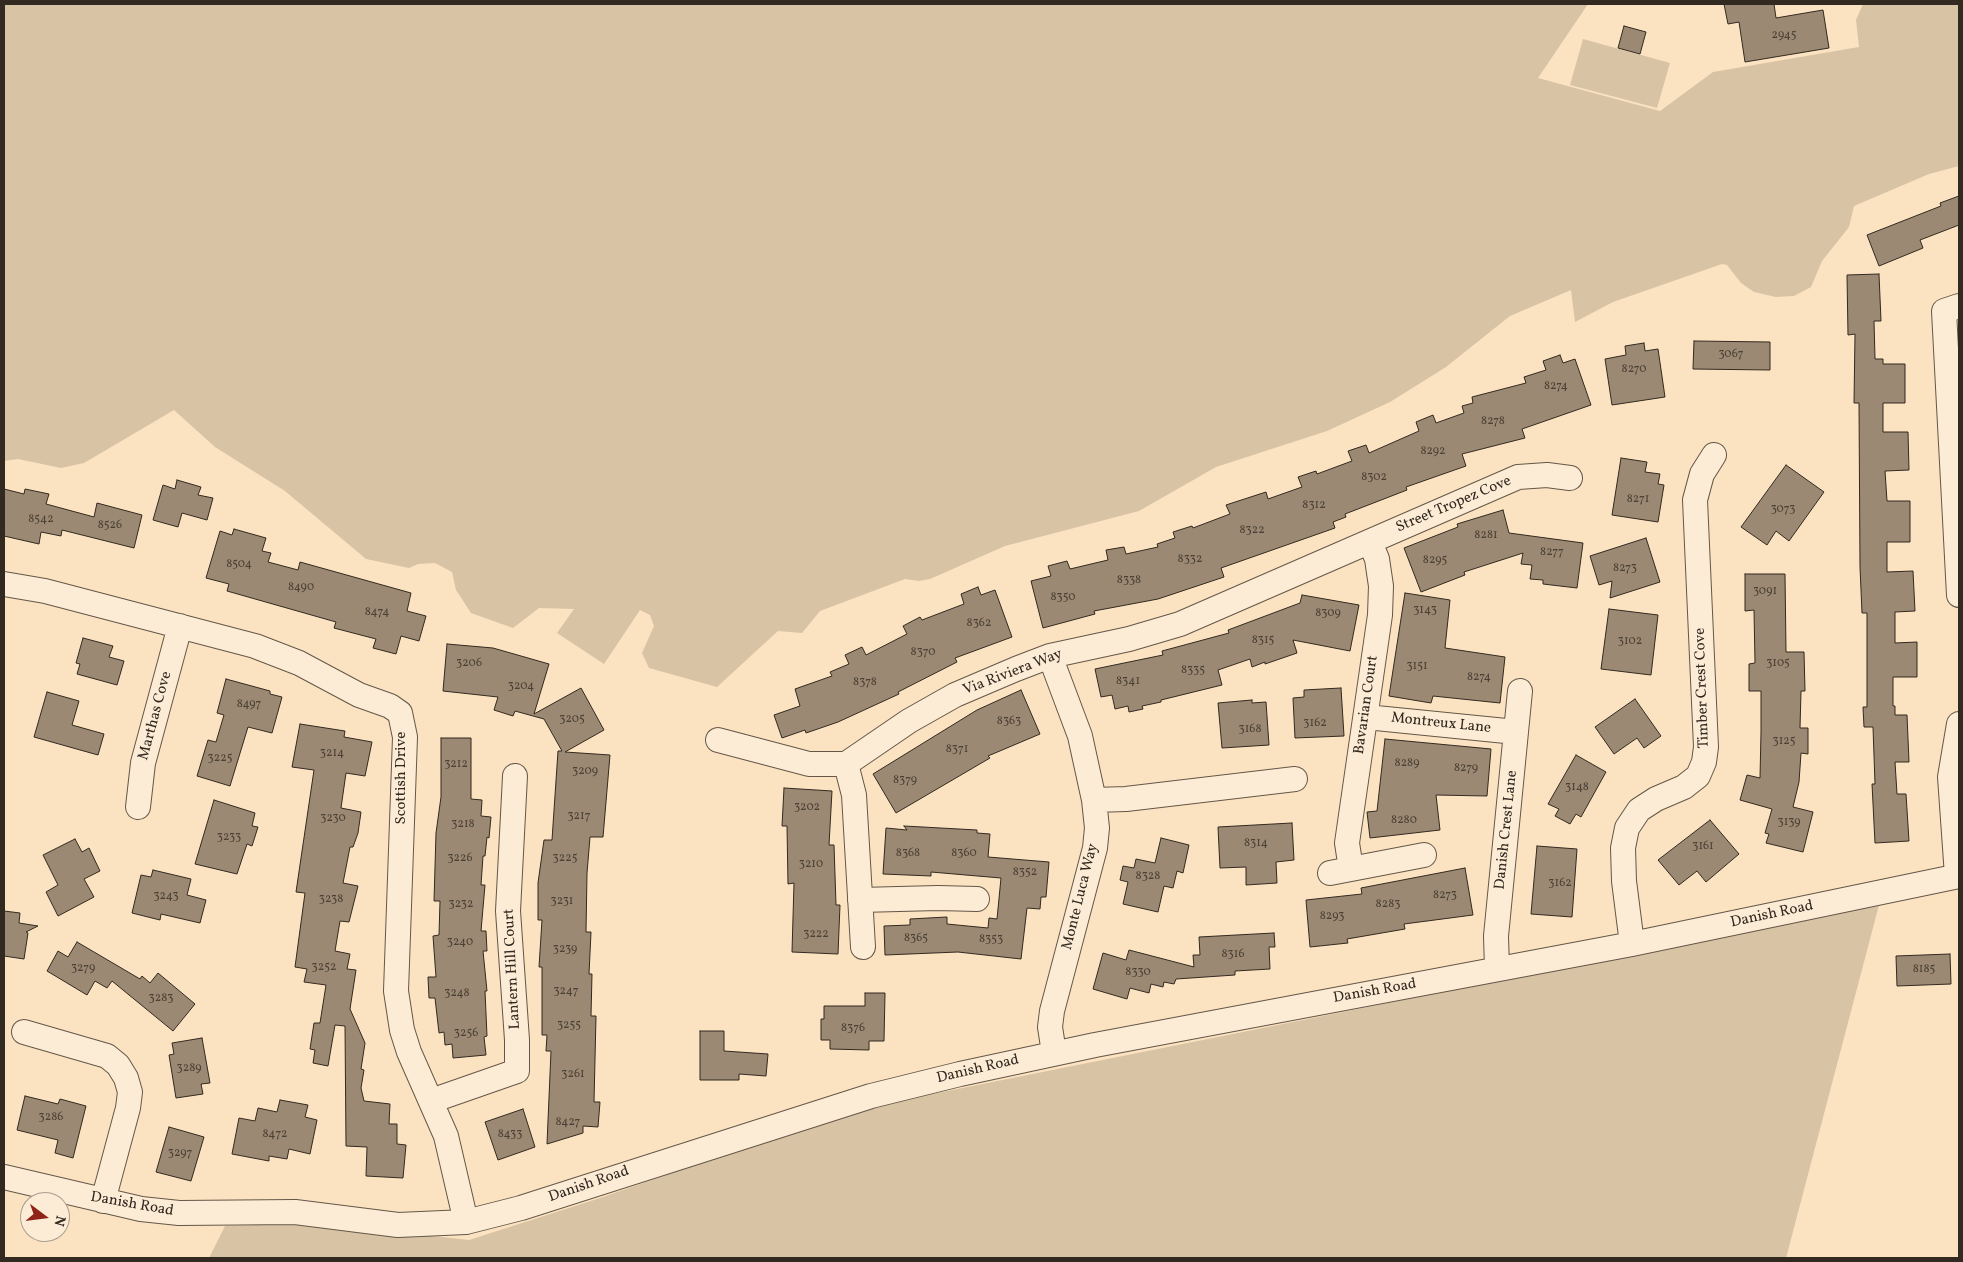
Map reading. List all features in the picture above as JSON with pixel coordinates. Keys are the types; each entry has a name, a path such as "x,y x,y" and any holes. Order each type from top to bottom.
{"street":[{"path":"1952,309 1959,595"},
{"name":"Timber Crest Cove","path":"1632,944 1624,881 1623,848 1627,828 1639,810 1656,798 1684,787 1698,776 1704,762 1706,747 1695,500 1702,474 1714,455"},
{"name":"Street Tropez Cove","path":"1370,542 1518,478 1547,475 1570,478"},
{"name":"Via Riviera Way","path":"846,764 909,721 955,694 1050,656 1128,639 1180,624 1370,542"},
{"name":"Bavarian Court","path":"1370,542 1377,559 1381,586 1380,615 1347,843 1340,871 1424,855"},
{"name":"Scottish Drive","path":"4,584 45,590 281,655 359,695 390,706 400,713 405,737 396,991 402,1030 409,1052 446,1136 466,1222"},
{"name":"Marthas Cove","path":"138,807 144,763 180,626"},
{"name":"Monte Luca Way","path":"1050,656 1080,736 1094,800 1097,828 1095,848 1052,1011 1050,1027 1054,1053"},
{"name":"Danish Crest Lane","path":"1497,969 1496,936 1520,691"},
{"name":"Montreux Lane","path":"1366,717 1516,732"},
{"path":"1958,876 1950,777 1959,724"},
{"path":"718,740 809,764 846,764 854,795 863,947"},
{"name":"Lantern Hill Court","path":"431,1101 517,1071 517,1040 508,910 515,776"},
{"path":"1094,800 1126,799 1296,779"},
{"name":"Danish Road","path":"4,1177 141,1209 179,1213 294,1212 398,1225 466,1222 521,1208 871,1096 1054,1053 1632,944 1958,876"},
{"path":"860,900 938,898 977,900"},
{"path":"24,1032 107,1056 118,1065 126,1078 130,1092 128,1108 103,1201"}],"shaded area":[{"path":"4,4 1588,4 1538,78 1660,111 1713,72 1859,47 1856,20 1863,4 1959,4 1959,166 1929,174 1854,206 1849,227 1822,261 1811,287 1794,296 1776,297 1754,292 1741,283 1727,265 1722,264 1613,302 1575,322 1571,290 1510,316 1446,367 1390,402 1327,431 1216,467 1139,511 1005,546 930,579 919,581 905,579 820,611 802,633 778,631 717,687 649,668 642,653 654,626 650,615 640,610 604,664 557,633 574,609 539,608 513,628 471,613 456,590 452,572 435,563 418,564 409,568 366,559 285,491 215,447 174,410 84,463 61,468 18,459 4,461"},
{"path":"1583,39 1670,63 1657,108 1570,85"},
{"path":"1879,905 1786,1258 209,1258 225,1226 317,1223 469,1240 600,1198 857,1109"}],"building":[{"path":"1724,4 1774,4 1776,18 1823,10 1829,48 1745,62 1739,22 1728,24"},
{"path":"1624,26 1646,32 1640,54 1618,48"},
{"path":"1959,196 1959,225 1920,240 1923,248 1879,266 1867,235 1941,206 1940,203"},
{"path":"1879,274 1881,321 1874,321 1875,359 1883,359 1883,364 1905,364 1905,403 1883,403 1883,432 1908,432 1909,470 1885,471 1887,501 1910,501 1910,542 1887,542 1887,572 1913,571 1915,611 1895,612 1895,643 1917,642 1917,677 1893,677 1893,706 1895,706 1895,715 1907,715 1909,762 1895,762 1897,794 1906,794 1909,841 1875,843 1872,784 1875,784 1873,727 1864,727 1863,707 1867,707 1867,613 1862,613 1860,567 1859,403 1854,403 1855,334 1848,335 1847,275"},
{"path":"1694,341 1770,342 1770,370 1693,369"},
{"path":"1644,343 1645,351 1658,349 1665,397 1612,405 1605,359 1626,355 1625,346"},
{"path":"1560,355 1563,363 1575,359 1591,405 1522,429 1525,438 1462,454 1466,466 1406,487 1407,490 1345,514 1346,517 1333,522 1335,528 1221,568 1224,577 1158,599 1094,611 1095,614 1043,628 1031,581 1051,576 1048,566 1067,561 1070,569 1108,560 1106,550 1124,547 1126,554 1158,547 1157,544 1175,538 1173,532 1192,526 1193,528 1230,514 1226,505 1266,492 1268,499 1302,487 1298,477 1316,471 1317,474 1352,461 1348,451 1366,445 1369,453 1419,431 1416,422 1433,415 1436,423 1464,413 1462,406 1473,403 1472,397 1526,383 1524,377 1546,370 1543,361"},
{"path":"1621,458 1647,462 1645,472 1660,474 1658,484 1664,485 1658,522 1612,515"},
{"path":"1786,465 1824,492 1789,541 1776,531 1767,545 1741,527"},
{"path":"177,480 201,487 198,495 213,498 207,520 182,513 178,527 153,520 163,485 175,489"},
{"path":"4,489 24,494 25,489 49,494 46,504 94,517 97,503 142,515 134,548 62,530 61,536 41,532 39,544 4,536"},
{"path":"1503,510 1509,533 1583,543 1577,588 1543,584 1543,580 1530,579 1532,565 1521,564 1523,553 1464,572 1465,575 1421,592 1404,548 1458,527 1457,524"},
{"path":"234,529 266,538 262,551 271,553 268,562 298,570 300,562 411,593 407,611 426,616 419,641 401,636 396,654 373,648 376,639 334,628 336,622 227,591 229,584 206,578 220,531 232,535"},
{"path":"1646,538 1660,582 1610,598 1612,581 1599,585 1590,556"},
{"path":"1745,574 1785,574 1786,652 1804,652 1805,691 1801,691 1800,728 1808,728 1808,754 1801,753 1799,782 1793,807 1813,812 1803,852 1766,843 1769,834 1765,833 1772,809 1740,800 1747,775 1760,778 1761,691 1749,691 1749,664 1755,663 1754,610 1745,611"},
{"path":"978,587 981,595 995,590 1012,637 955,658 957,662 898,692 899,694 838,722 806,733 805,730 782,738 774,715 800,706 795,689 832,676 830,672 849,664 845,655 862,647 866,655 907,634 903,626 920,617 922,620 964,604 961,594"},
{"path":"1405,593 1450,600 1445,648 1505,657 1500,703 1433,696 1431,703 1389,696"},
{"path":"1302,595 1359,605 1350,651 1293,640 1297,653 1252,667 1250,659 1218,670 1222,685 1161,700 1161,702 1142,706 1143,709 1129,712 1128,706 1115,709 1112,695 1101,697 1095,669 1163,655 1162,651 1229,633 1228,630 1300,603"},
{"path":"1609,609 1658,615 1651,675 1601,669"},
{"path":"83,638 113,646 109,657 124,661 117,685 77,674 80,664 76,663"},
{"path":"447,644 493,648 549,664 534,714 581,688 604,730 565,752 610,755 603,837 590,837 587,873 586,932 591,932 589,974 592,974 591,1016 596,1016 594,1102 600,1102 598,1127 583,1126 583,1133 547,1144 551,1051 546,1051 547,1035 542,1035 542,967 539,967 542,920 538,920 538,883 544,840 552,840 558,751 562,751 544,719 515,711 513,716 494,710 498,697 443,691"},
{"path":"226,679 270,691 270,694 282,697 272,733 248,727 230,786 197,776 208,740 216,742 224,715 217,713"},
{"path":"1341,688 1344,736 1295,738 1293,698 1304,697 1304,690"},
{"path":"1021,690 1040,734 988,756 990,758 896,813 873,774 977,710"},
{"path":"47,692 79,701 72,725 104,734 98,755 34,737"},
{"path":"1635,699 1661,736 1644,748 1637,738 1614,754 1595,727"},
{"path":"1252,700 1252,703 1266,702 1269,745 1222,748 1218,703"},
{"path":"300,724 345,731 344,737 372,742 365,776 346,773 341,808 361,812 358,833 353,847 350,847 343,883 358,886 349,922 340,921 335,951 350,954 347,969 356,970 350,1009 365,1043 361,1069 364,1070 361,1088 364,1101 390,1104 389,1124 397,1124 397,1144 406,1145 403,1178 366,1176 367,1147 346,1146 345,1026 335,1025 328,1066 313,1063 315,1050 310,1049 314,1023 320,1023 326,985 304,982 307,969 295,967 305,893 296,892 314,770 292,767"},
{"path":"441,738 471,738 471,799 482,800 481,816 491,817 489,838 487,837 485,856 483,856 481,885 485,885 481,931 486,931 487,951 483,951 487,991 485,991 487,1036 484,1037 486,1055 453,1058 452,1044 445,1045 444,1032 439,1033 435,998 429,998 428,977 436,977 433,936 439,935 440,901 434,901 436,833 441,797"},
{"path":"1385,739 1491,749 1487,796 1436,795 1440,830 1370,838 1367,812 1377,811"},
{"path":"1576,755 1606,772 1581,817 1576,814 1570,824 1555,816 1559,809 1548,804"},
{"path":"784,788 832,791 829,845 834,845 836,905 840,905 838,954 792,952 794,883 788,884 787,826 782,826"},
{"path":"214,800 255,813 252,826 258,827 252,846 247,844 237,874 195,864"},
{"path":"1710,820 1739,854 1706,882 1697,871 1679,885 1658,860"},
{"path":"1292,823 1294,860 1276,862 1277,883 1246,885 1246,867 1220,868 1218,827"},
{"path":"904,826 977,830 977,833 990,834 988,857 1049,862 1046,897 1041,897 1040,909 1027,908 1021,959 958,952 885,955 884,926 910,925 910,919 947,917 947,924 988,928 989,918 997,919 1001,878 931,872 931,876 883,874 886,828 907,830"},
{"path":"1161,838 1189,845 1183,873 1177,871 1173,888 1164,886 1158,912 1123,904 1128,882 1120,880 1123,866 1134,868 1136,859 1155,863"},
{"path":"75,839 82,852 89,848 100,871 84,879 94,897 58,916 46,892 58,885 43,855"},
{"path":"1537,846 1577,849 1572,917 1531,914"},
{"path":"1465,868 1473,915 1404,924 1405,929 1347,939 1348,943 1310,947 1306,900 1362,894 1361,888"},
{"path":"153,870 191,879 187,895 206,900 200,923 161,914 160,920 132,913 141,875 151,877"},
{"path":"4,911 20,913 19,923 38,926 26,932 28,933 24,959 4,956"},
{"path":"1274,933 1275,947 1269,947 1270,969 1235,971 1235,975 1176,979 1174,984 1164,982 1163,987 1151,984 1149,993 1130,988 1127,999 1093,989 1103,953 1126,960 1129,950 1194,967 1193,955 1200,955 1199,937"},
{"path":"77,942 140,979 142,976 150,983 158,973 195,1004 173,1031 112,981 107,988 95,981 87,995 47,971 58,951 68,957"},
{"path":"1950,954 1951,984 1897,986 1896,956"},
{"path":"865,993 885,993 884,1041 869,1041 869,1050 830,1049 830,1040 821,1040 821,1019 824,1019 824,1006 865,1006"},
{"path":"700,1031 724,1031 724,1051 768,1054 766,1076 739,1074 739,1080 700,1080"},
{"path":"202,1038 210,1083 201,1084 203,1094 176,1098 169,1055 174,1054 172,1043"},
{"path":"25,1096 58,1104 60,1099 86,1106 73,1158 55,1153 58,1140 17,1130"},
{"path":"280,1100 308,1105 305,1117 317,1120 310,1154 289,1149 287,1159 269,1156 269,1161 232,1154 239,1118 255,1121 258,1108 277,1112"},
{"path":"523,1109 535,1147 498,1160 485,1122"},
{"path":"169,1127 204,1137 191,1181 156,1172"}]}
